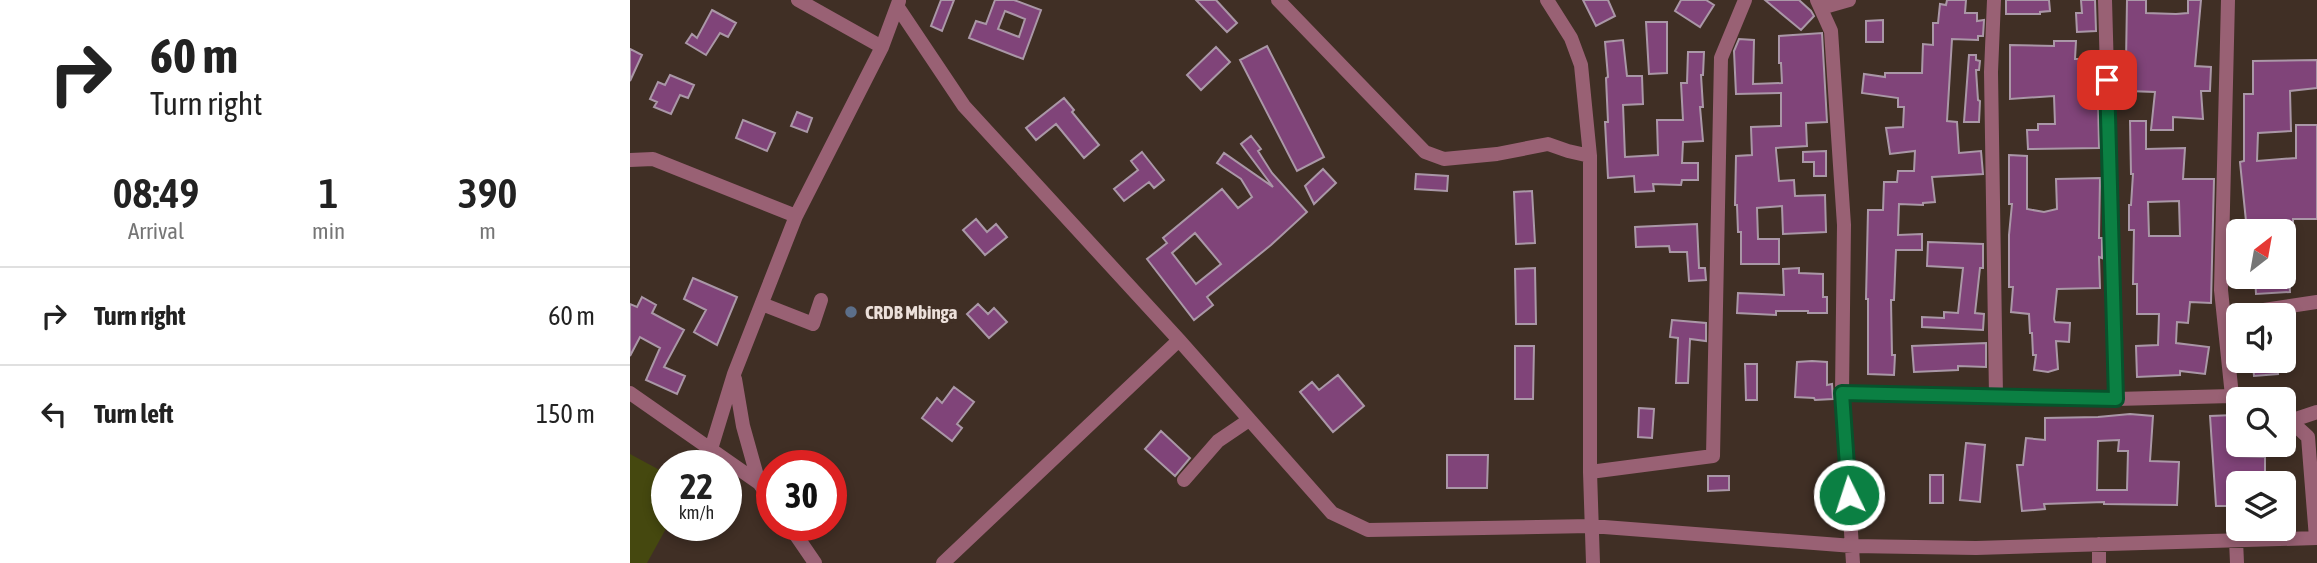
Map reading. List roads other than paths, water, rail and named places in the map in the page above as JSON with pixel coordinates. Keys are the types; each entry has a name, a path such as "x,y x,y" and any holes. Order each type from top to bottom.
{"street":[{"path":"798,0 882,47"},
{"path":"1278,0 1430,155 1444,159 1548,144 1590,156"},
{"path":"1547,0 1571,38 1581,65 1590,156 1590,472 1593,563"},
{"path":"1590,472 1713,456 1721,58 1745,0"},
{"path":"1849,0 1819,4 1831,31 1844,225 1842,393 1853,563"},
{"path":"1994,0 1991,72 1996,396"},
{"path":"2105,0 2116,399"},
{"path":"2228,0 2221,290 2235,387"},
{"path":"711,449 734,374 796,216 882,47 898,3"},
{"path":"898,3 964,106 1179,340 1332,513 1368,530 1591,526 1853,546 1976,548 2226,540"},
{"path":"630,160 653,159 796,216"},
{"path":"762,304 813,324 821,300"},
{"path":"2224,316 2317,302"},
{"path":"943,563 1179,340"},
{"path":"734,374 743,426 756,472"},
{"path":"630,393 756,481"},
{"path":"1842,393 2116,399 2226,398"},
{"path":"2296,416 2317,412"},
{"path":"1184,480 1218,441 1249,420"},
{"path":"2296,426 2308,437 2317,538 2296,539"},
{"path":"800,541 815,563"},
{"path":"2236,541 2236,563"},
{"path":"2099,544 2099,563"},
{"path":"1976,548 1976,563"}],"place":[{"name":"CRDB Mbinga","path":"851,312"}]}
